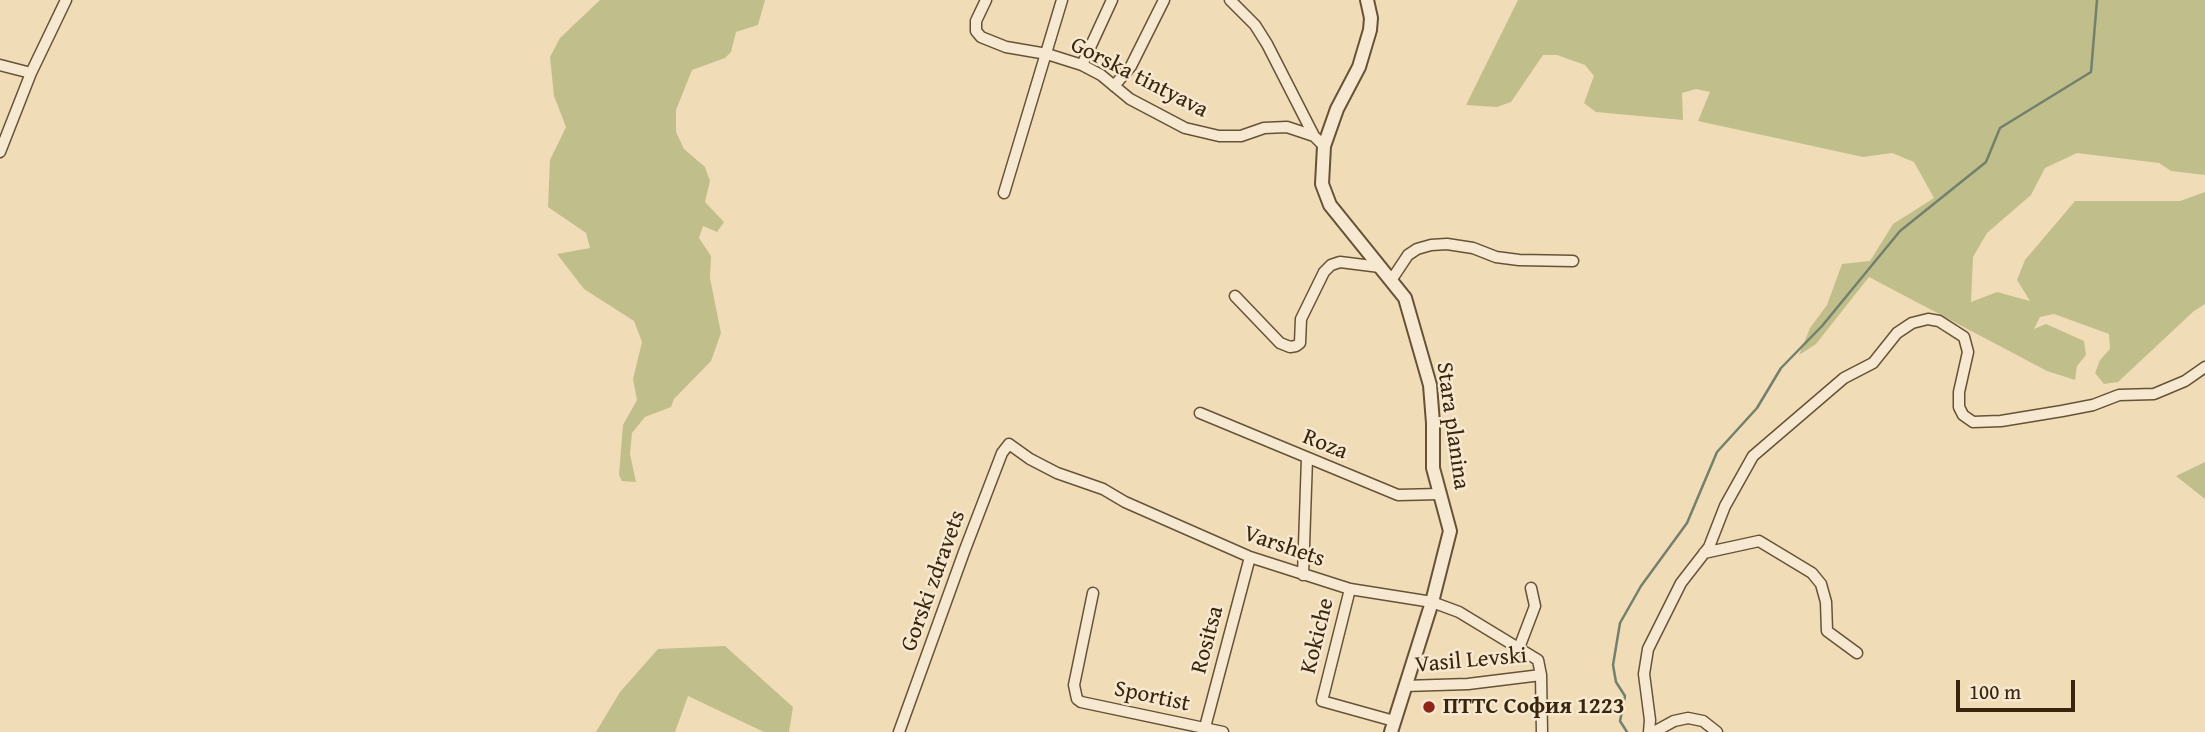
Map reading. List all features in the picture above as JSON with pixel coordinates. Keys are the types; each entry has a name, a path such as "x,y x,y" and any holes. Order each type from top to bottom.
{"street":[{"path":"0,152 31,74 66,0"},
{"name":"Gorska tintyava","path":"986,0 976,21 976,31 981,37 1006,47 1047,54 1082,65 1101,75 1130,99 1195,132 1241,136 1264,128 1287,127 1314,136 1324,146"},
{"path":"1004,193 1062,0"},
{"path":"1082,65 1112,0"},
{"path":"1114,86 1131,66 1164,0"},
{"path":"1230,0 1261,34 1314,136"},
{"name":"Stara planina","path":"1367,0 1371,18 1370,30 1359,67 1337,109 1324,146 1322,184 1330,205 1405,298 1430,385 1433,468 1450,531 1432,602 1392,727"},
{"path":"0,65 31,74"},
{"path":"1392,279 1408,255 1431,245 1447,244 1473,248 1496,257 1519,260 1573,261"},
{"path":"1235,296 1280,343 1296,346 1300,343 1301,319 1324,272 1331,265 1340,262 1380,267"},
{"path":"1717,732 1703,722 1688,718 1674,721 1652,732 1644,674 1646,655 1677,589 1714,537 1725,506 1758,451 1844,378 1873,363 1897,333 1918,321 1939,320 1964,337 1968,352 1959,392 1959,407 1963,415 1973,422 2001,421 2062,411 2092,405 2119,395 2154,394 2185,381 2205,367"},
{"name":"Roza","path":"1200,413 1398,495 1440,494"},
{"name":"Varshets","path":"1009,444 1057,473 1103,489 1125,502 1250,557 1350,589 1432,602 1460,612 1538,660 1541,675"},
{"name":"Gorski zdravets","path":"899,732 964,552 1002,453 1009,444"},
{"path":"1303,575 1307,458"},
{"path":"1704,553 1759,541 1812,573 1821,584 1826,602 1827,631 1857,653"},
{"name":"Rositsa","path":"1205,730 1250,557"},
{"path":"1519,648 1535,606 1531,588"},
{"name":"Kokiche","path":"1350,589 1322,701 1392,727"},
{"name":"Sportist","path":"1093,593 1074,685 1081,702 1223,732"},
{"path":"1541,675 1542,732"},
{"name":"Vasil Levski","path":"1405,686 1468,684 1541,675"}],"shaded area":[{"path":"600,0 765,0 758,25 736,32 731,52 725,58 692,70 676,110 676,132 684,149 705,167 710,181 705,202 724,222 717,232 703,226 699,238 711,256 710,278 721,333 711,361 674,399 671,407 645,417 632,433 630,454 636,482 622,481 619,475 623,425 637,400 633,379 642,342 634,321 584,289 557,254 590,248 586,233 548,207 550,160 566,127 554,96 550,57 560,38"},
{"path":"1518,0 2205,0 2205,175 2171,171 2159,163 2077,153 2045,168 2031,195 1987,233 1973,257 1971,302 1997,292 2030,301 2017,280 2025,260 2075,201 2180,201 2205,192 2205,304 2194,311 2118,382 2104,384 2095,373 2100,360 2110,349 2109,334 2054,314 2040,317 2034,329 2046,324 2084,341 2086,355 2077,366 2075,380 2047,371 1869,277 1816,344 1799,355 1810,328 1827,305 1842,264 1870,261 1893,224 1934,198 1914,162 1892,153 1863,157 1698,121 1710,92 1696,89 1682,93 1683,120 1596,112 1584,103 1594,76 1585,65 1557,55 1543,55 1511,102 1497,107 1466,105"},
{"path":"2205,462 2205,499 2176,476"},
{"path":"725,646 793,707 789,732 764,732 688,696 675,732 596,732 620,692 658,649"}],"waterway":[{"path":"1627,732 1620,721 1625,696 1616,682 1613,665 1620,623 1641,586 1687,523 1717,452 1757,408 1781,368 1822,326 1900,231 1986,162 2000,128 2091,72 2097,0"}],"place":[{"name":"ПТТС София 1223","path":"1429,707"}]}
